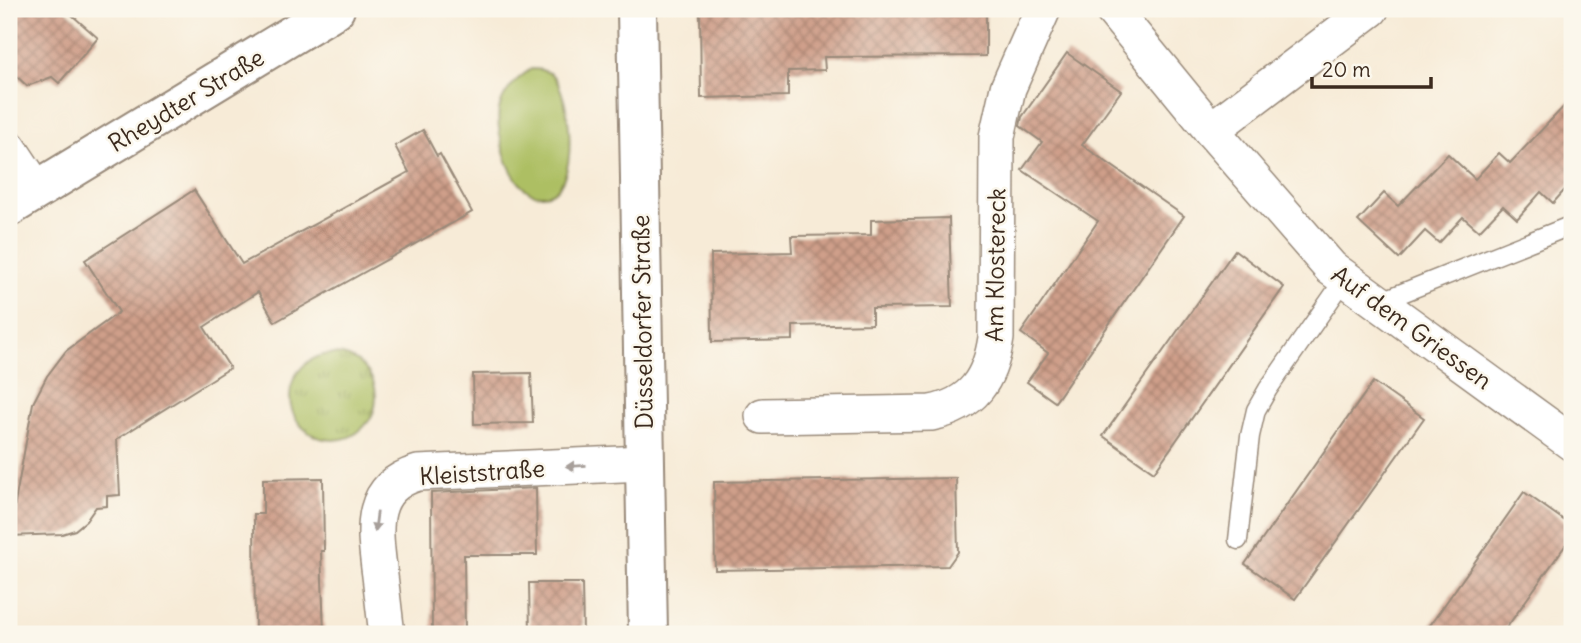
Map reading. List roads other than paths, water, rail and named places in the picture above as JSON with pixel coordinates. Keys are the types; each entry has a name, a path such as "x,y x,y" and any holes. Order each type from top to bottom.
{"street":[{"name":"Rheydter Straße","path":"9,148 23,199 335,9"},
{"name":"Düsseldorfer Straße","path":"637,9 648,634"},
{"name":"Am Klostereck","path":"763,416 931,413 945,410 967,398 984,379 990,366 996,338 997,137 1012,76 1043,9"},
{"path":"1112,9 1211,130 1371,9"},
{"name":"Auf dem Griessen","path":"1211,130 1318,255 1344,280 1572,443"},
{"name":"Kleiststraße","path":"387,634 374,524 384,496 400,481 418,473 644,463"}],"lane":[{"path":"1376,303 1572,225"},
{"path":"1238,540 1250,436 1256,410 1344,280"}]}
